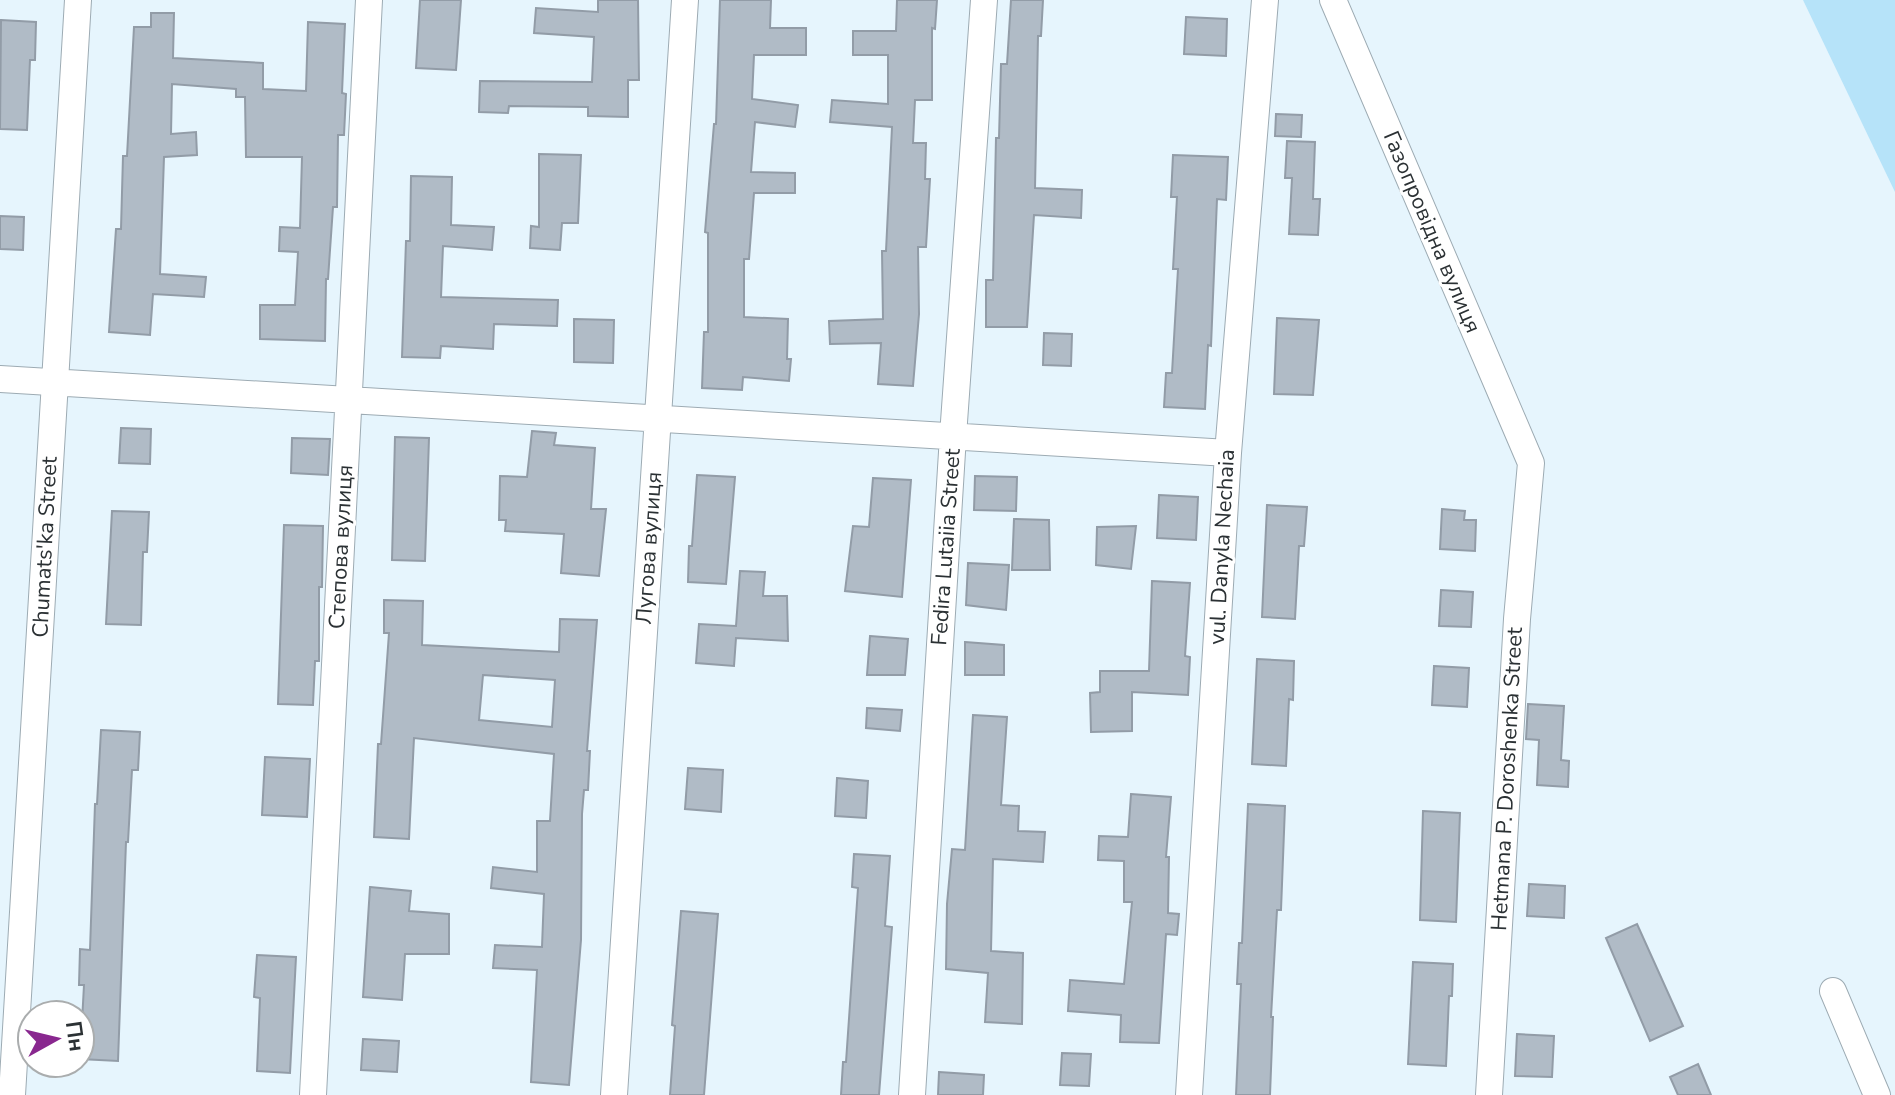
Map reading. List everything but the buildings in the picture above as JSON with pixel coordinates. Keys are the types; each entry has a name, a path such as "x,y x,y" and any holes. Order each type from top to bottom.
{"street":[{"name":"Chumats'ka Street","path":"12,1095 78,0"},
{"name":"Степова вулиця","path":"313,1095 369,0"},
{"name":"Лугова вулиця","path":"614,1095 685,0"},
{"name":"Fedira Lutaiia Street","path":"912,1095 984,0"},
{"name":"vul. Danyla Nechaia","path":"1189,1095 1228,453 1265,0"},
{"name":"Газопровідна вулиця","path":"1333,0 1531,463"},
{"path":"0,379 1228,453"},
{"name":"Hetmana P. Doroshenka Street","path":"1489,1095 1517,619 1531,463"},
{"path":"1833,991 1877,1095"}],"shaded area":[{"path":"1803,0 1895,0 1895,192"}]}
